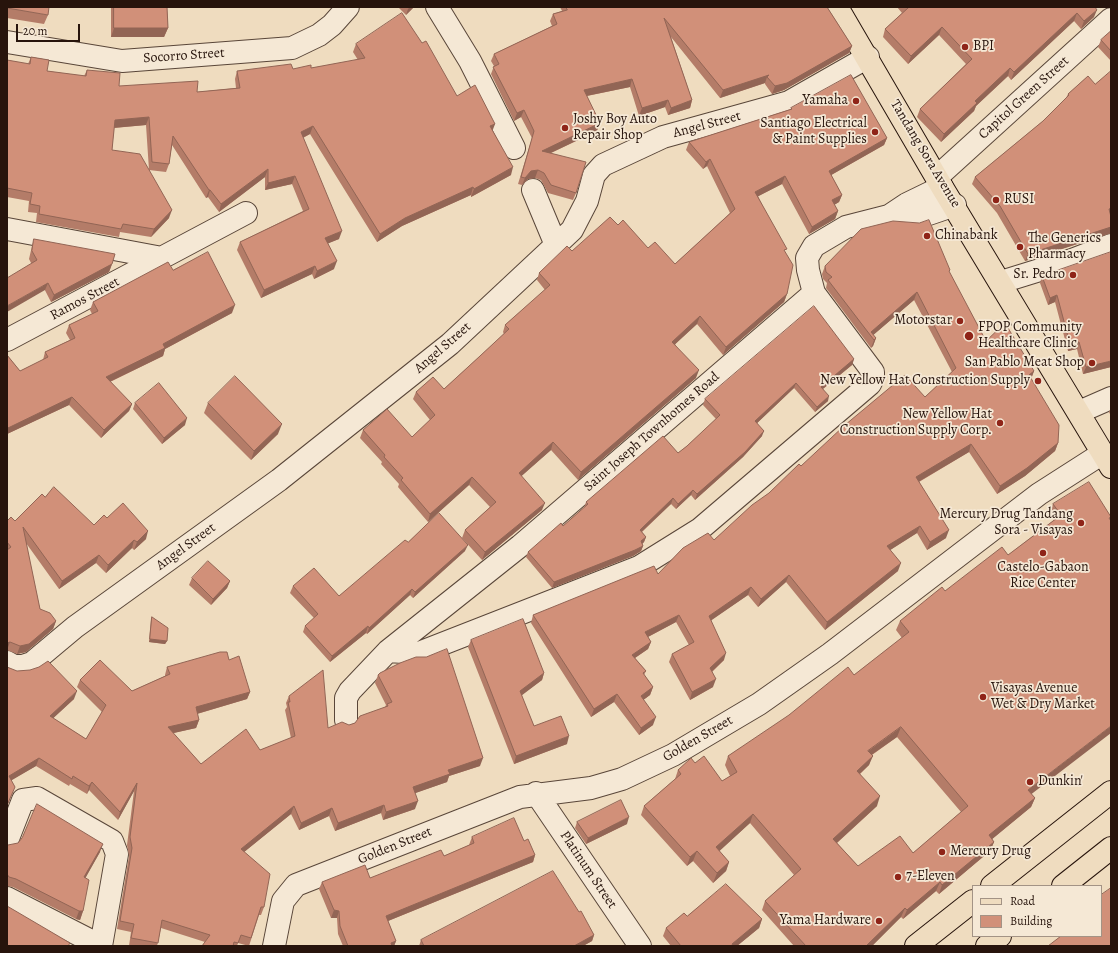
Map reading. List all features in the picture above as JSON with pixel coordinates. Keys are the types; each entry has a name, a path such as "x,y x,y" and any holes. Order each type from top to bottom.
{"main road":[{"name":"Tandang Sora Avenue","path":"837,7 1107,460"},
{"path":"993,885 1111,792"},
{"path":"1064,885 1111,848"},
{"path":"916,946 972,902"},
{"path":"988,946 999,937"}],"street":[{"name":"Socorro Street","path":"7,42 122,61 292,48 319,35 332,25 348,7"},
{"path":"437,7 470,61 514,148"},
{"name":"Capitol Green Street","path":"940,182 1111,19"},
{"name":"Angel Street","path":"10,664 23,666 32,663 75,627 316,450 450,344 572,230 586,201 594,175 603,165 663,137 789,102 868,57"},
{"path":"889,216 940,182"},
{"path":"533,190 556,245"},
{"path":"388,651 419,653 639,567 700,529 870,384 873,378 873,372 814,293 808,270 807,258 814,246 846,227 889,216 917,218 955,205"},
{"name":"Ramos Street","path":"7,340 246,213"},
{"path":"7,229 162,258"},
{"path":"1001,282 1072,260 1111,245"},
{"name":"Saint Joseph Townhomes Road","path":"346,720 346,698 350,691 388,651 520,546 814,293"},
{"path":"1079,412 1111,398"},
{"name":"Golden Street","path":"274,946 283,901 296,885 520,797 591,788 622,779 673,755 759,704 830,654 1038,494 1107,460"},
{"name":"Platinum Street","path":"536,794 640,946"},
{"path":"7,841 23,800 37,798 112,841 117,854 101,946 7,898"}],"building":[{"path":"7,7 49,7 48,15"},
{"path":"114,7 167,7 168,28 114,28"},
{"path":"566,7 827,7 852,46 787,83 775,86 767,77 769,75 723,90 664,18 692,100 671,108 668,100 642,108 632,79 584,90 600,123 542,151 586,162 576,193 551,185 544,173 538,170 531,171 525,178 521,177 534,131 524,110 517,113 493,67 499,64 494,54 557,24 553,14 567,10"},
{"path":"907,7 1095,7 1097,10 1084,21 1077,13 1014,72 1010,68 975,101 977,103 944,134 920,109 972,59 942,27 911,56 885,29 908,8"},
{"path":"402,13 422,43 426,41 457,96 475,85 495,124 490,126 513,167 474,189 473,187 405,218 380,234 313,126 301,132 342,231 325,238 337,261 317,271 315,266 264,290 240,242 309,209 295,176 268,183 268,169 221,204 209,190 173,136 169,164 152,162 149,117 115,120 112,150 140,154 172,210 154,229 123,224 121,229 39,214 40,206 30,204 32,193 7,188 7,60 30,64 31,57 49,60 47,71 86,76 87,70 120,73 119,86 198,81 197,92 240,88 237,71 291,64 293,69 311,65 311,68 365,58 356,44"},
{"path":"1111,31 1111,51 1101,40"},
{"path":"1111,71 1111,208 1109,209 1111,227 1028,254 1000,206 975,177 1043,121 1069,95 1068,94 1088,76 1095,84"},
{"path":"851,75 887,138 829,171 842,195 832,200 838,211 812,227 785,176 755,192 787,249 784,250 793,265 787,294 726,347 700,316 672,342 699,370 581,472 553,442 519,473 545,503 485,552 465,530 496,502 472,477 430,514 401,480 403,478 384,457 385,455 363,430 387,409 412,437 435,415 416,392 433,377 444,389 509,329 505,325 550,285 539,273 567,246 572,251 610,217 618,225 623,220 648,248 655,242 675,264 735,209 710,159 706,162 689,142 792,109 791,108"},
{"path":"929,220 950,270 949,271 986,341 1005,323 1034,371 1029,375 1059,425 1058,443 1027,468 1000,486 971,444 916,477 949,530 930,542 920,526 887,546 901,563 827,622 789,575 761,599 751,587 709,616 726,653 710,668 716,679 692,692 672,654 694,642 679,615 645,632 651,642 632,655 646,671 643,673 653,687 641,696 656,717 641,728 617,694 594,709 533,615 654,566 658,574 683,548 708,533 714,540 752,505 769,493 799,464 801,466 845,425 905,375 925,397 956,368 917,292 871,332 876,338 874,340 828,280 832,277 826,272 825,266 861,229 893,221 919,223"},
{"path":"34,239 115,254 112,264 54,295 48,283 7,306 7,278 37,260 32,251"},
{"path":"208,252 235,305 163,344 165,348 106,377 132,404 104,430 72,397 8,428 7,355 20,371 48,357 45,352 75,338 69,325 98,311 93,302 168,262 173,270"},
{"path":"1111,252 1111,361 1086,367 1079,342 1070,344 1057,295 1050,298 1042,276"},
{"path":"814,306 854,359 821,387 829,396 817,407 796,383 755,421 764,431 745,452 697,494 693,490 678,504 673,498 640,530 646,537 641,541 643,546 554,582 528,552 561,523 563,526 588,504 586,502 663,436 678,453 687,446 720,415 705,399"},
{"path":"235,376 282,424 254,451 208,403"},
{"path":"159,383 187,418 164,438 135,403"},
{"path":"1089,482 1111,517 1109,518 1111,521 1111,726 1028,790 1035,798 989,835 994,842 942,885 940,882 907,910 905,908 866,946 806,946 765,901 801,869 753,814 716,847 729,862 717,873 697,851 690,857 644,806 681,774 678,770 691,758 695,763 704,756 722,781 737,772 728,756 789,715 848,667 854,675 909,632 900,621 942,587 945,591 1002,547 1008,555 1061,515 1053,504","holes":["901,727 968,806 913,853 900,836 858,866 833,839 880,796 857,771 873,756 868,751"]},
{"path":"54,487 94,525 104,515 107,518 123,503 148,531 137,542 134,540 108,565 99,555 62,581 23,527 40,609 50,613 56,621 29,644 20,646 10,642 7,643 7,550 11,547 7,542 7,521 11,517 15,521 42,494 45,497"},
{"path":"439,513 468,545 415,592 412,589 369,628 368,626 332,656 305,626 318,614 293,586 314,568 339,596 405,540 408,542"},
{"path":"208,561 230,581 213,599 192,578"},
{"path":"152,617 168,628 167,641 150,639"},
{"path":"523,619 544,673 520,691 534,726 561,716 569,736 516,756 471,640"},
{"path":"447,649 483,758 448,770 450,774 413,787 418,801 386,812 384,805 338,823 332,808 301,823 294,806 241,849 270,874 264,907 261,907 251,938 241,935 238,943 234,942 233,946 202,946 210,935 162,920 158,943 131,938 134,924 120,921 132,848 130,837 137,783 120,812 92,782 89,786 73,776 72,779 39,758 9,776 15,787 8,803 7,802 7,667 17,671 30,670 39,667 48,661 77,691 50,716 86,739 106,705 80,680 100,660 132,691 170,674 167,667 220,652 227,652 229,660 239,656 250,692 196,707 199,720 168,727 201,764 246,729 260,750 295,736 288,702 290,702 289,696 323,670 328,728 342,722 349,725 355,723 360,716 388,706 387,704 392,702 378,675 380,673 416,657 426,657"},
{"path":"621,800 629,817 588,838 577,822"},
{"path":"37,804 103,844 84,877 89,880 83,911 79,911 16,879 9,877 7,874 7,846 18,843 22,838"},
{"path":"514,818 524,841 528,839 535,855 386,916 396,941 391,943 392,946 348,946 340,926 339,911 334,910 322,882 365,865 370,878 441,850 444,856 474,843 472,837"},
{"path":"553,871 579,912 581,911 594,935 574,946 424,946 421,940"},
{"path":"726,884 762,919 732,944 733,946 681,946 666,928 684,913 687,916"},
{"path":"1111,888 1111,946 1048,946 1060,937 1102,937 1102,894"},
{"path":"7,906 70,943 68,946 7,946"}],"place":[{"name":"BPI","path":"965,47"},
{"name":"Yamaha","path":"856,101"},
{"name":"Joshy Boy Auto Repair Shop","path":"565,128"},
{"name":"Santiago Electrical & Paint Supplies","path":"875,132"},
{"name":"RUSI","path":"996,200"},
{"name":"Chinabank","path":"927,236"},
{"name":"The Generics Pharmacy","path":"1020,247"},
{"name":"Sr. Pedro","path":"1073,275"},
{"name":"Motorstar","path":"960,321"},
{"name":"FPOP Community Healthcare Clinic","path":"969,336"},
{"name":"San Pablo Meat Shop","path":"1092,363"},
{"name":"New Yellow Hat Construction Supply","path":"1038,381"},
{"name":"New Yellow Hat Construction Supply Corp.","path":"1000,423"},
{"name":"Mercury Drug Tandang Sora - Visayas","path":"1081,523"},
{"name":"Castelo-Gabaon Rice Center","path":"1043,553"},
{"name":"Visayas Avenue Wet & Dry Market","path":"983,697"},
{"name":"Dunkin'","path":"1030,782"},
{"name":"Mercury Drug","path":"942,852"},
{"name":"7-Eleven","path":"898,877"},
{"name":"Yama Hardware","path":"879,921"}]}
